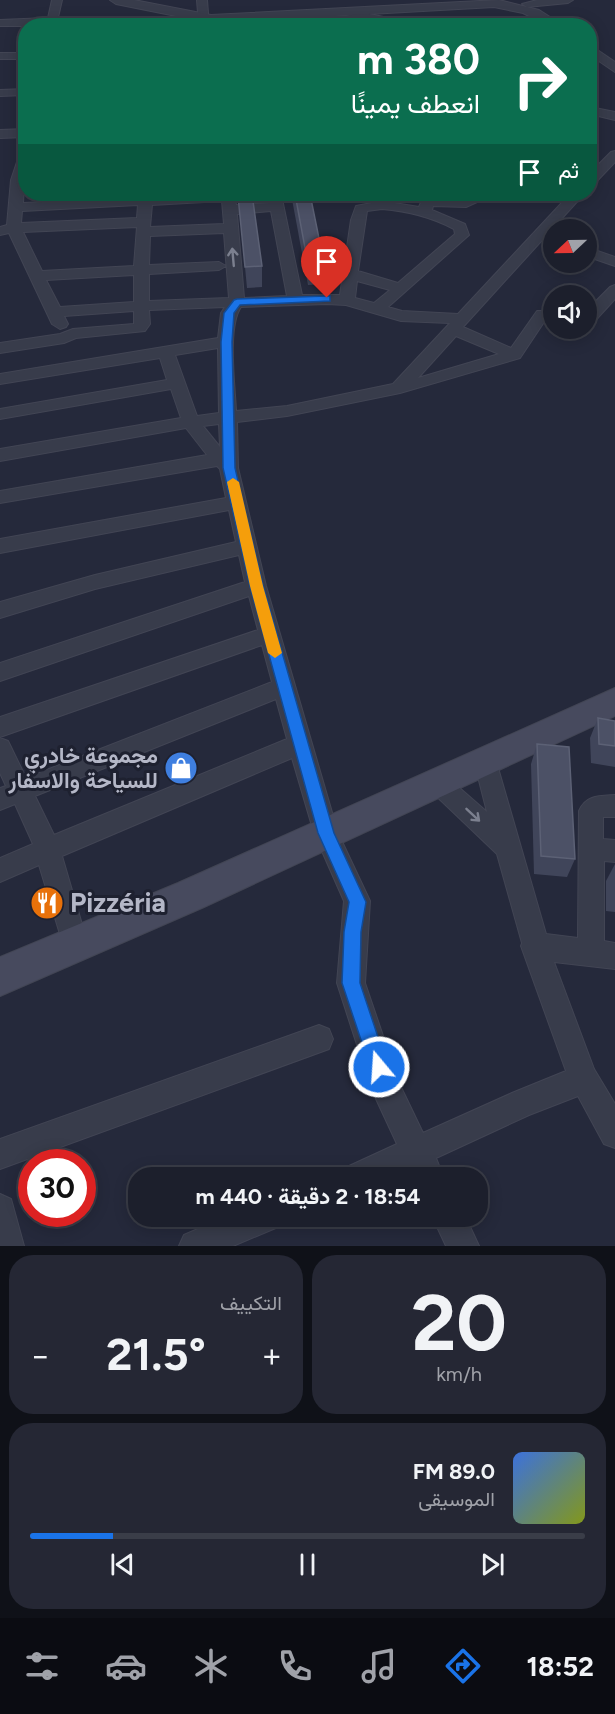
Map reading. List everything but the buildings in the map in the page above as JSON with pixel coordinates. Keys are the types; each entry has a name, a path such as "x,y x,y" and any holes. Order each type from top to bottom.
{"main road":[{"path":"0,977 439,784 615,701"}],"street":[{"path":"53,18 57,0"},
{"path":"116,0 202,10 218,18"},
{"path":"524,2 568,0"},
{"path":"524,2 547,18"},
{"path":"231,18 338,8 391,18 494,3 519,6 540,13"},
{"path":"0,23 18,23"},
{"path":"597,55 615,69"},
{"path":"0,56 18,56"},
{"path":"0,93 18,92"},
{"path":"597,112 615,116"},
{"path":"0,134 18,133"},
{"path":"597,173 615,155"},
{"path":"0,181 18,180"},
{"path":"7,230 18,198"},
{"path":"0,339 136,329 142,324 141,269 145,201 16,207"},
{"path":"222,201 230,306 226,342 227,419 224,463 238,502 256,586 326,833 357,902 351,983 386,1088 422,1165 522,1103 584,1079"},
{"path":"277,201 295,299"},
{"path":"425,214 428,203 431,202 466,203 470,201"},
{"path":"558,219 571,201"},
{"path":"347,300 361,209 371,205 386,204 425,214 460,227 462,235 377,309"},
{"path":"7,230 144,227 224,229"},
{"path":"224,229 219,266 230,306"},
{"path":"7,230 38,276 67,334"},
{"path":"399,388 457,324 543,239"},
{"path":"597,255 615,262"},
{"path":"38,276 219,266"},
{"path":"351,274 402,289"},
{"path":"597,309 615,290"},
{"path":"54,312 142,306 230,306 295,299 347,300 417,318 457,324 514,355"},
{"path":"0,455 191,422 287,411 399,388 514,355 543,314"},
{"path":"0,348 67,334"},
{"path":"0,379 226,342"},
{"path":"166,352 191,422 206,444 224,463"},
{"path":"0,414 177,383"},
{"path":"0,497 224,463"},
{"path":"0,546 238,502"},
{"path":"0,610 95,582 247,546"},
{"path":"0,672 256,586"},
{"path":"0,727 270,634"},
{"path":"11,795 284,687"},
{"path":"0,870 300,744"},
{"path":"0,748 11,795 47,850 75,945"},
{"path":"486,761 534,946 557,1015 584,1079 615,1133"},
{"path":"439,784 507,847"},
{"path":"534,946 603,955 604,850 591,811 596,807 615,806"},
{"path":"0,1154 319,1039"},
{"path":"0,1210 8,1246"},
{"path":"213,1243 245,1227"},
{"path":"454,1227 463,1246"}],"slow traffic":[{"path":"233,482 256,586 275,653"}],"place":[{"name":"مجموعة خادري للسياحة والاسفار","path":"181,768"},
{"name":"Pizzéria","path":"47,903"}],"route":[{"path":"327,298 237,302 229,313 226,342 229,468 256,586 326,833 357,902 351,983 379,1067"}]}
